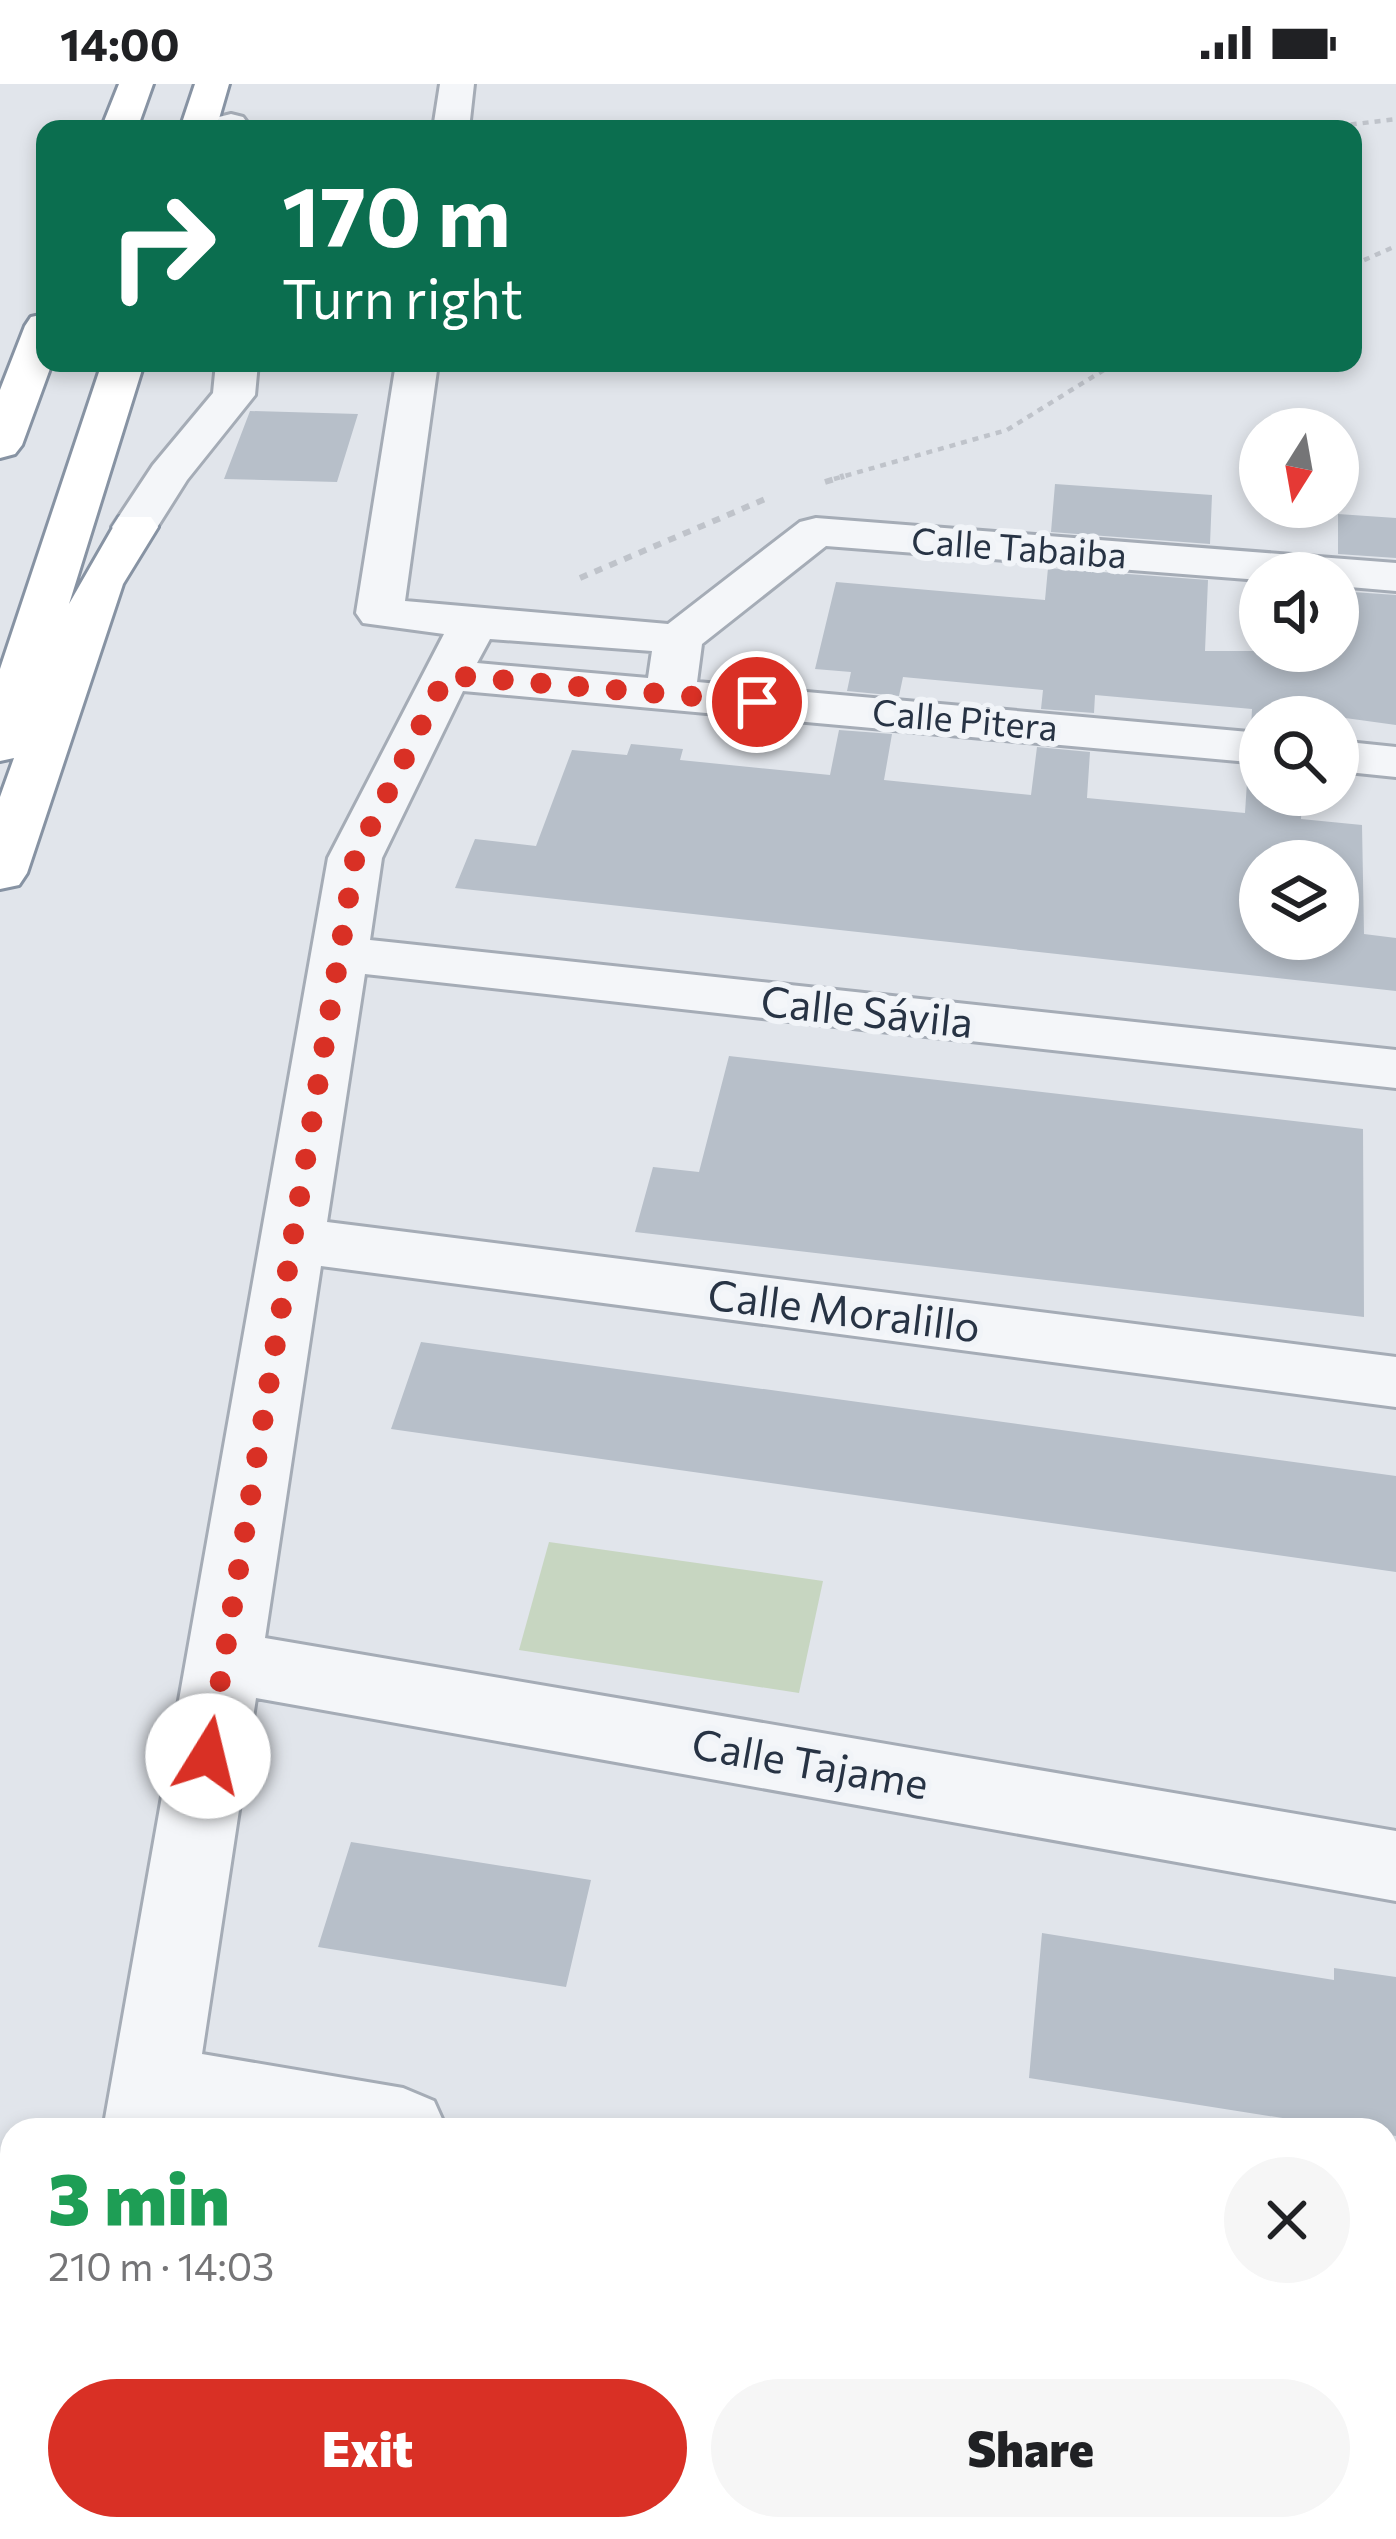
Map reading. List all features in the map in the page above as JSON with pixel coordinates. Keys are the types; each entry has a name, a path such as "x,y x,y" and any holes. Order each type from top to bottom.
{"highway":[{"path":"122,120 136,84"},
{"path":"212,84 220,120"},
{"path":"225,120 244,84"},
{"path":"0,445 36,350"},
{"path":"0,746 120,372"},
{"path":"0,873 100,584 136,527"}],"street":[{"path":"452,120 457,84"},
{"path":"136,527 169,474 234,395 236,372"},
{"path":"415,372 380,614 460,649 678,639 670,694"},
{"name":"Calle Tabaiba","path":"678,639 816,532 1396,577"},
{"path":"265,2118 150,2108 355,858 460,649"},
{"name":"Calle Pitera","path":"460,649 670,694 1239,746"},
{"path":"1359,758 1396,762"},
{"name":"Calle Sávila","path":"339,954 1396,1069"},
{"name":"Calle Moralillo","path":"292,1240 1396,1382"},
{"name":"Calle Tajame","path":"224,1662 1396,1866"}],"path":[{"path":"1362,123 1396,119"},
{"path":"1362,261 1396,246"}],"green space":[{"path":"549,1542 823,1581 799,1693 519,1650"}],"building":[{"path":"250,411 358,414 337,482 224,479"},
{"path":"1055,484 1212,495 1210,544 1051,532"},
{"path":"1359,515 1396,518 1396,558 1338,552 1338,528 1359,528"},
{"path":"1048,568 1208,580 1205,651 1239,651 1239,672 1359,672 1359,592 1396,595 1396,725 1359,720 1359,696 1239,696 1239,708 1095,695 1094,713 1041,709 1043,690 903,677 899,696 847,691 851,672 815,669 836,582 1045,600"},
{"path":"839,730 892,734 884,780 1031,795 1037,747 1090,752 1087,798 1362,825 1364,934 1396,938 1396,991 455,888 475,839 536,846 572,750 627,755 631,744 683,749 680,760 830,775"},
{"path":"729,1056 1363,1129 1364,1317 635,1232 653,1167 699,1172"},
{"path":"421,1342 1396,1476 1396,1572 391,1429"},
{"path":"351,1842 591,1880 566,1987 318,1947"},
{"path":"1042,1933 1334,1980 1334,1968 1396,1977 1396,2118 1282,2118 1029,2078"}],"route":[{"path":"208,1756 355,858 446,675 757,702"}]}
